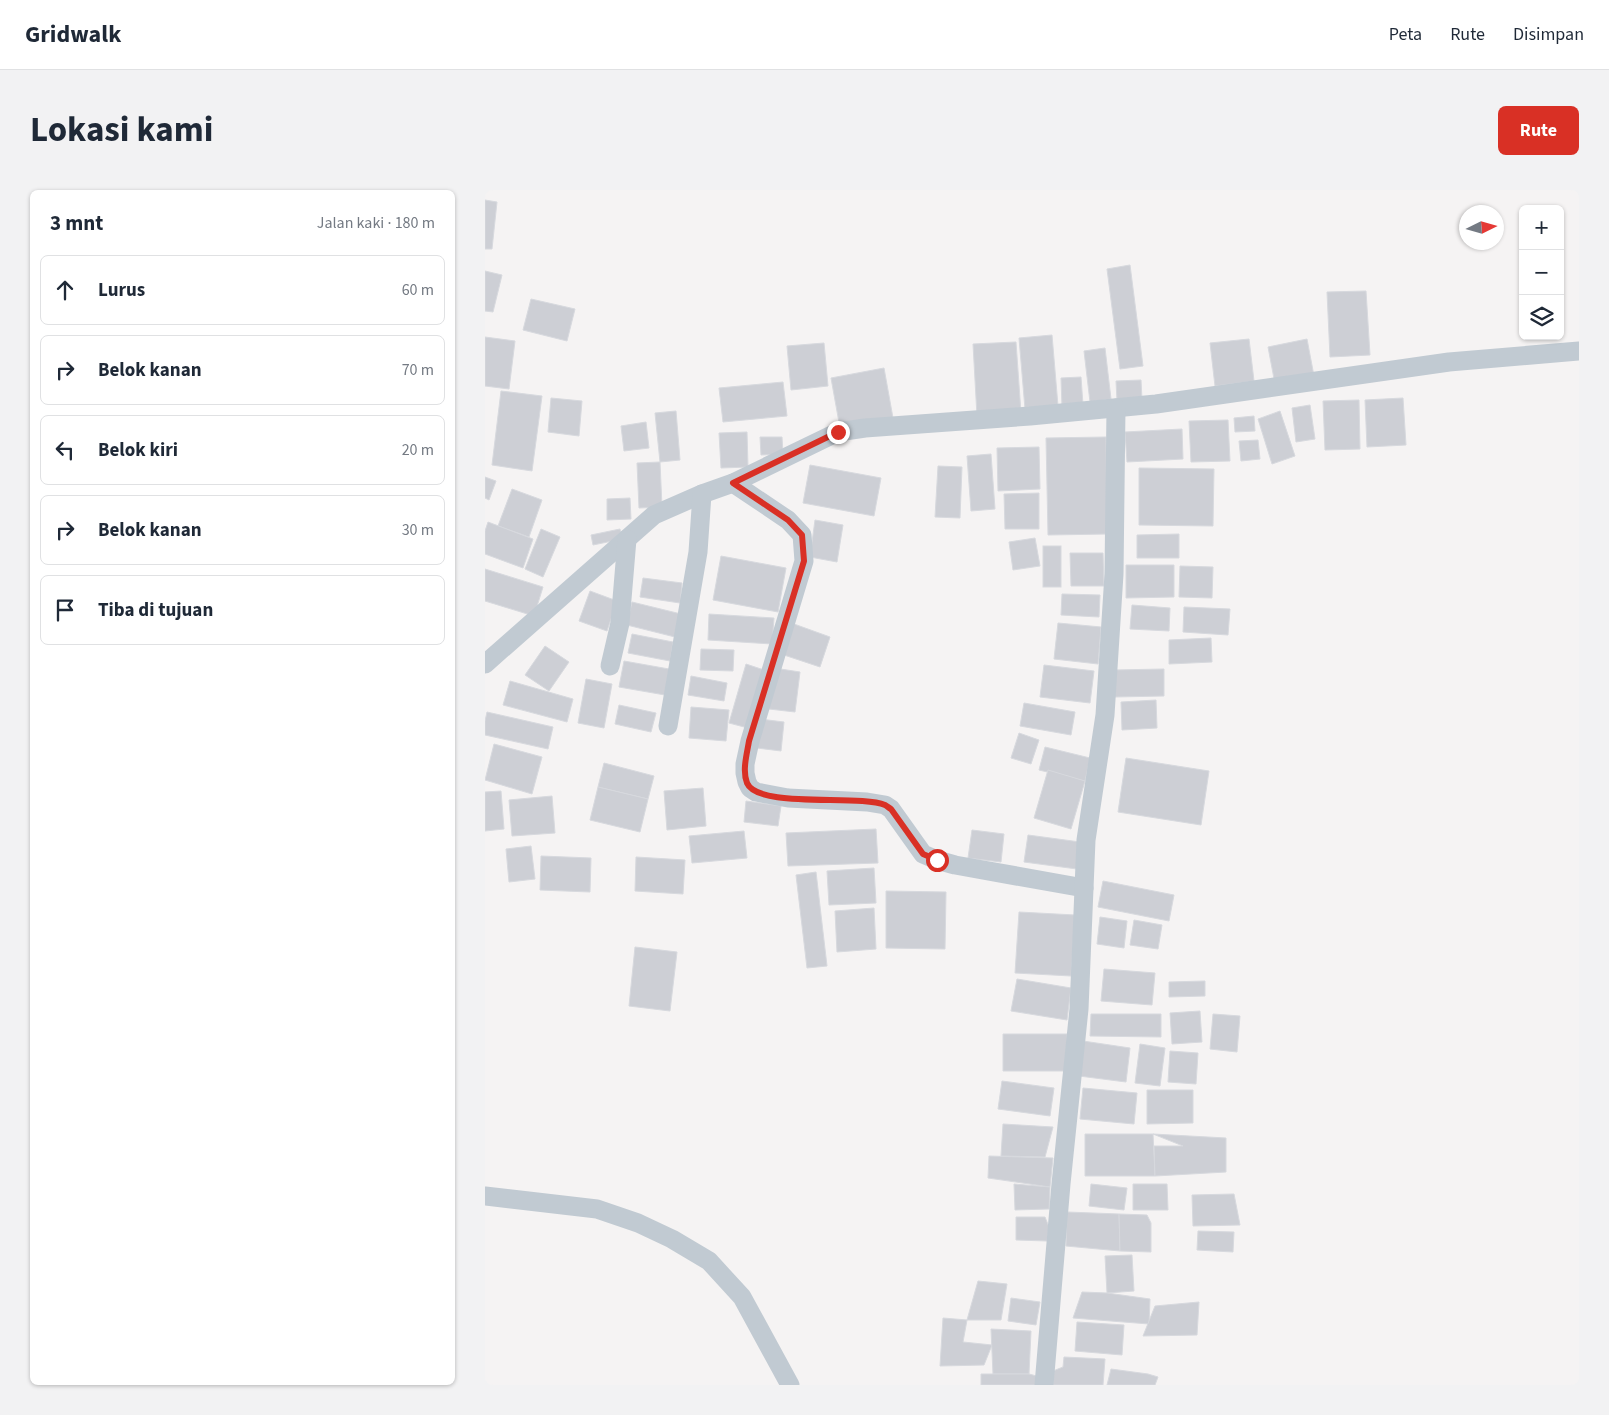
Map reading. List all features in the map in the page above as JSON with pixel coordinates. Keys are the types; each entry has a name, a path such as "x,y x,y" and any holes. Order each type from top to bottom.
{"street":[{"path":"485,664 654,515 733,483 838,432 865,428 1031,416 1156,404 1449,362 1579,351"},
{"path":"1044,1385 1061,1184 1079,1009 1086,840 1105,706 1114,574 1116,408"},
{"path":"733,483 788,520 802,535 804,561 749,741 745,773 750,788 756,792 788,798 867,802 885,805 891,809 923,854 937,860 955,865 1084,888"},
{"path":"669,726 697,552 702,494"},
{"path":"610,666 620,624 627,539"},
{"path":"485,1196 597,1209 638,1223 672,1239 709,1261 742,1297 790,1385"}],"building":[{"path":"485,200 497,202 492,249 485,249"},
{"path":"1130,265 1143,366 1120,369 1107,269"},
{"path":"485,271 502,275 493,312 485,311"},
{"path":"1366,291 1370,355 1330,357 1327,292"},
{"path":"531,299 575,309 567,341 523,330"},
{"path":"1052,335 1058,406 1025,409 1019,338"},
{"path":"485,337 515,341 509,389 485,386"},
{"path":"1249,339 1254,381 1215,386 1210,343"},
{"path":"1307,339 1314,376 1275,384 1268,347"},
{"path":"1016,342 1021,413 977,416 973,344"},
{"path":"824,343 828,386 791,390 787,346"},
{"path":"1105,348 1111,399 1090,402 1084,351"},
{"path":"884,368 893,418 840,428 831,378"},
{"path":"1081,377 1083,405 1062,407 1061,378"},
{"path":"1141,380 1142,400 1117,401 1116,381"},
{"path":"783,382 787,416 723,422 719,388"},
{"path":"501,391 542,396 532,471 492,465"},
{"path":"551,398 582,401 579,436 548,432"},
{"path":"1403,398 1406,445 1367,447 1365,400"},
{"path":"1359,400 1360,449 1325,450 1323,401"},
{"path":"1310,405 1315,439 1296,442 1292,408"},
{"path":"676,411 680,460 660,462 655,413"},
{"path":"1280,411 1295,456 1272,464 1258,419"},
{"path":"1254,416 1255,431 1235,432 1234,418"},
{"path":"1228,420 1230,461 1191,462 1189,421"},
{"path":"646,422 649,448 624,451 621,426"},
{"path":"1182,429 1183,459 1127,462 1125,432"},
{"path":"747,432 748,467 721,468 719,433"},
{"path":"760,437 782,437 783,454 761,455"},
{"path":"1106,437 1107,534 1048,535 1046,438"},
{"path":"1258,440 1260,459 1241,461 1239,441"},
{"path":"1039,447 1040,489 998,491 997,448"},
{"path":"991,454 995,509 971,511 967,456"},
{"path":"660,462 662,507 639,508 637,463"},
{"path":"810,465 881,478 874,516 803,503"},
{"path":"938,466 962,467 960,518 935,517"},
{"path":"1139,468 1214,469 1213,526 1139,525"},
{"path":"485,477 496,481 489,500 485,498"},
{"path":"512,489 542,500 529,537 498,526"},
{"path":"1039,493 1039,529 1005,529 1004,494"},
{"path":"630,498 631,519 607,520 607,499"},
{"path":"815,520 843,525 837,562 810,557"},
{"path":"488,522 533,539 523,568 485,554 485,531"},
{"path":"541,529 560,537 543,577 525,569"},
{"path":"620,529 622,539 593,545 591,535"},
{"path":"1179,534 1179,558 1137,558 1137,535"},
{"path":"1035,538 1040,566 1013,570 1009,542"},
{"path":"1043,546 1061,546 1061,587 1043,587"},
{"path":"1070,553 1103,553 1104,586 1071,586"},
{"path":"721,556 786,568 778,612 713,600"},
{"path":"1126,565 1174,565 1174,597 1126,598"},
{"path":"1180,566 1213,567 1212,598 1179,597"},
{"path":"485,569 543,587 534,616 485,601"},
{"path":"643,578 682,583 680,603 640,597"},
{"path":"590,591 617,601 607,631 579,621"},
{"path":"1062,594 1100,595 1099,617 1061,615"},
{"path":"632,602 681,614 675,637 627,625"},
{"path":"1132,605 1170,608 1169,631 1130,629"},
{"path":"1184,607 1230,609 1228,635 1183,632"},
{"path":"709,614 774,618 772,644 708,640"},
{"path":"1058,623 1101,627 1098,664 1054,659"},
{"path":"794,624 830,637 820,667 784,655"},
{"path":"632,634 673,642 670,661 628,653"},
{"path":"1211,638 1212,662 1169,664 1169,640"},
{"path":"545,646 569,662 549,691 525,675"},
{"path":"701,649 734,650 733,671 700,670"},
{"path":"624,661 669,669 665,695 619,687"},
{"path":"746,664 764,670 748,728 729,723"},
{"path":"1044,665 1094,671 1090,703 1040,697"},
{"path":"774,668 800,672 795,712 769,709"},
{"path":"1164,669 1164,696 1114,697 1114,670"},
{"path":"691,676 727,683 724,701 688,695"},
{"path":"586,679 612,684 604,728 578,723"},
{"path":"510,681 573,699 567,722 503,705"},
{"path":"1156,700 1157,728 1122,730 1121,702"},
{"path":"1024,703 1075,712 1071,735 1020,726"},
{"path":"619,705 656,713 651,732 615,724"},
{"path":"691,707 729,710 726,741 689,738"},
{"path":"487,712 553,727 548,749 485,735"},
{"path":"760,719 784,722 781,751 757,748"},
{"path":"1019,733 1039,740 1031,764 1011,758"},
{"path":"494,744 542,757 532,794 485,780"},
{"path":"1045,747 1090,758 1085,781 1039,770"},
{"path":"1126,758 1209,771 1201,825 1118,812"},
{"path":"604,763 654,776 648,799 598,787"},
{"path":"1048,770 1085,781 1071,829 1034,818"},
{"path":"598,787 648,799 640,832 590,820"},
{"path":"703,788 706,826 667,830 664,791"},
{"path":"501,791 504,829 485,831 485,792"},
{"path":"552,796 555,833 512,836 509,800"},
{"path":"746,801 781,806 778,826 744,822"},
{"path":"876,829 878,863 788,866 786,833"},
{"path":"972,830 1004,834 1001,862 968,858"},
{"path":"744,831 747,858 692,863 689,836"},
{"path":"1028,835 1080,842 1077,869 1024,862"},
{"path":"531,846 535,879 509,882 506,849"},
{"path":"541,856 591,858 590,892 540,890"},
{"path":"636,857 685,860 683,894 635,891"},
{"path":"874,868 876,903 829,905 827,871"},
{"path":"816,872 827,966 807,968 796,875"},
{"path":"1103,881 1174,895 1169,921 1098,907"},
{"path":"886,891 946,892 945,949 886,948"},
{"path":"874,908 876,949 837,952 835,911"},
{"path":"1019,912 1075,915 1071,976 1015,973"},
{"path":"1100,917 1127,921 1124,948 1097,944"},
{"path":"1134,920 1162,925 1158,949 1130,945"},
{"path":"635,947 677,952 670,1011 629,1006"},
{"path":"1104,969 1155,973 1152,1005 1101,1001"},
{"path":"1017,979 1071,988 1067,1020 1011,1011"},
{"path":"1205,981 1205,996 1169,997 1169,982"},
{"path":"1200,1011 1202,1042 1172,1044 1170,1013"},
{"path":"1091,1014 1161,1014 1161,1037 1090,1036"},
{"path":"1213,1014 1240,1016 1237,1052 1210,1049"},
{"path":"1003,1034 1067,1034 1068,1071 1003,1071"},
{"path":"1083,1041 1130,1048 1126,1082 1079,1076"},
{"path":"1140,1044 1165,1048 1160,1086 1135,1083"},
{"path":"1170,1051 1198,1053 1196,1084 1168,1082"},
{"path":"1002,1081 1054,1088 1050,1116 998,1109"},
{"path":"1083,1088 1137,1093 1134,1124 1080,1119"},
{"path":"1147,1090 1193,1090 1193,1123 1147,1124"},
{"path":"1003,1124 1053,1127 1045,1157 1001,1156"},
{"path":"1085,1134 1153,1134 1155,1176 1085,1176"},
{"path":"1153,1134 1226,1138 1226,1172 1155,1176 1154,1146 1183,1146"},
{"path":"989,1156 1053,1158 1050,1187 988,1178"},
{"path":"1014,1184 1050,1187 1049,1209 1015,1210"},
{"path":"1091,1184 1127,1188 1124,1210 1089,1206"},
{"path":"1133,1184 1167,1184 1168,1210 1133,1210"},
{"path":"1234,1194 1240,1225 1193,1226 1192,1195"},
{"path":"1067,1212 1119,1214 1120,1251 1066,1246"},
{"path":"1119,1214 1147,1215 1151,1223 1151,1252 1120,1251"},
{"path":"1016,1217 1045,1217 1049,1227 1047,1241 1016,1240"},
{"path":"1198,1231 1234,1232 1233,1252 1197,1250"},
{"path":"1132,1255 1134,1291 1107,1293 1105,1256"},
{"path":"978,1281 1007,1284 1001,1320 967,1320"},
{"path":"1082,1292 1107,1293 1150,1299 1149,1324 1073,1318"},
{"path":"1011,1298 1040,1302 1036,1325 1008,1321"},
{"path":"1199,1302 1197,1335 1143,1336 1155,1306"},
{"path":"943,1318 967,1320 963,1342 992,1345 984,1365 940,1366"},
{"path":"1077,1322 1124,1325 1122,1355 1075,1351"},
{"path":"991,1329 1031,1331 1029,1374 993,1374"},
{"path":"1064,1357 1105,1359 1103,1385 1053,1385 1053,1371 1063,1367"},
{"path":"1111,1369 1158,1377 1155,1385 1107,1385"},
{"path":"981,1374 1029,1374 1044,1378 1044,1385 981,1385"}],"route":[{"path":"838,432 733,483 788,520 802,535 804,561 749,741 745,764 747,782 750,788 756,792 788,798 867,802 885,805 891,809 923,854 937,860"}]}
